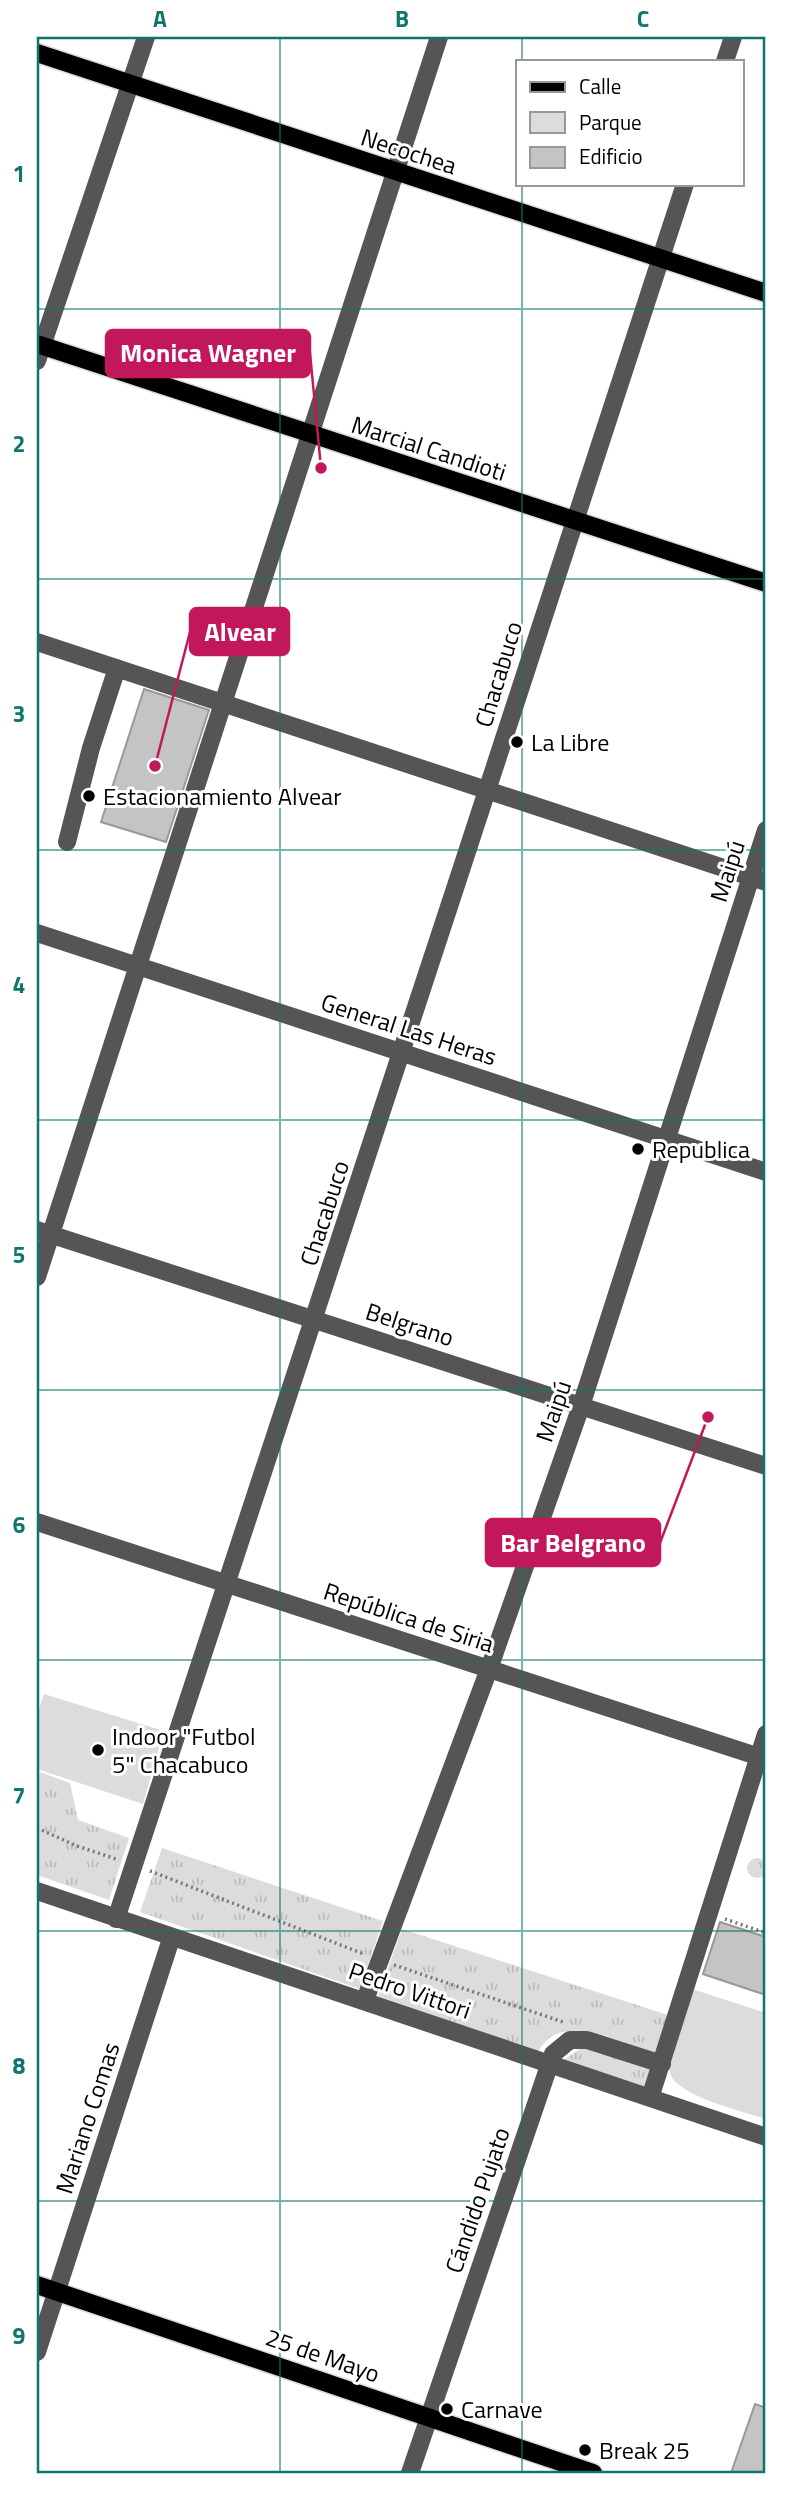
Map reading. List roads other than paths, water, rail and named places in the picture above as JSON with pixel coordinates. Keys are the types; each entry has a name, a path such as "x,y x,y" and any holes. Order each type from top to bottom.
{"main road":[{"name":"Necochea","path":"37,53 766,293"},
{"name":"Marcial Candioti","path":"38,351 309,434 766,583"},
{"name":"25 de Mayo","path":"37,2285 593,2473"}],"street":[{"path":"38,351 146,37"},
{"path":"37,1277 44,1232 138,966 439,37"},
{"path":"725,60 733,37"},
{"name":"Chacabuco","path":"116,1919 316,1318 572,520 684,186"},
{"path":"37,642 758,880"},
{"path":"67,842 91,748 117,668"},
{"name":"Maipú","path":"365,2000 489,1669 581,1406 666,1139 758,880 766,830"},
{"name":"General Las Heras","path":"37,933 766,1172"},
{"name":"Belgrano","path":"44,1232 766,1466"},
{"name":"República de Siria","path":"37,1522 763,1758"},
{"path":"650,2098 708,1914 763,1758 766,1734"},
{"name":"Pedro Vittori","path":"37,1891 171,1939 365,2000 766,2137"},
{"name":"Mariano Comas","path":"37,2352 171,1939"},
{"name":"Cándido Pujato","path":"410,2473 548,2064 561,2045 578,2039 662,2064"}],"place":[{"name":"Monica Wagner","path":"321,468"},
{"name":"La Libre","path":"517,742"},
{"name":"Alvear","path":"155,766"},
{"name":"Estacionamiento Alvear","path":"89,796"},
{"name":"Republica","path":"638,1149"},
{"name":"Bar Belgrano","path":"708,1417"},
{"name":"Indoor \"Futbol 5\" Chacabuco","path":"98,1750"},
{"name":"Carnave","path":"447,2409"},
{"name":"Break 25","path":"585,2450"}]}
